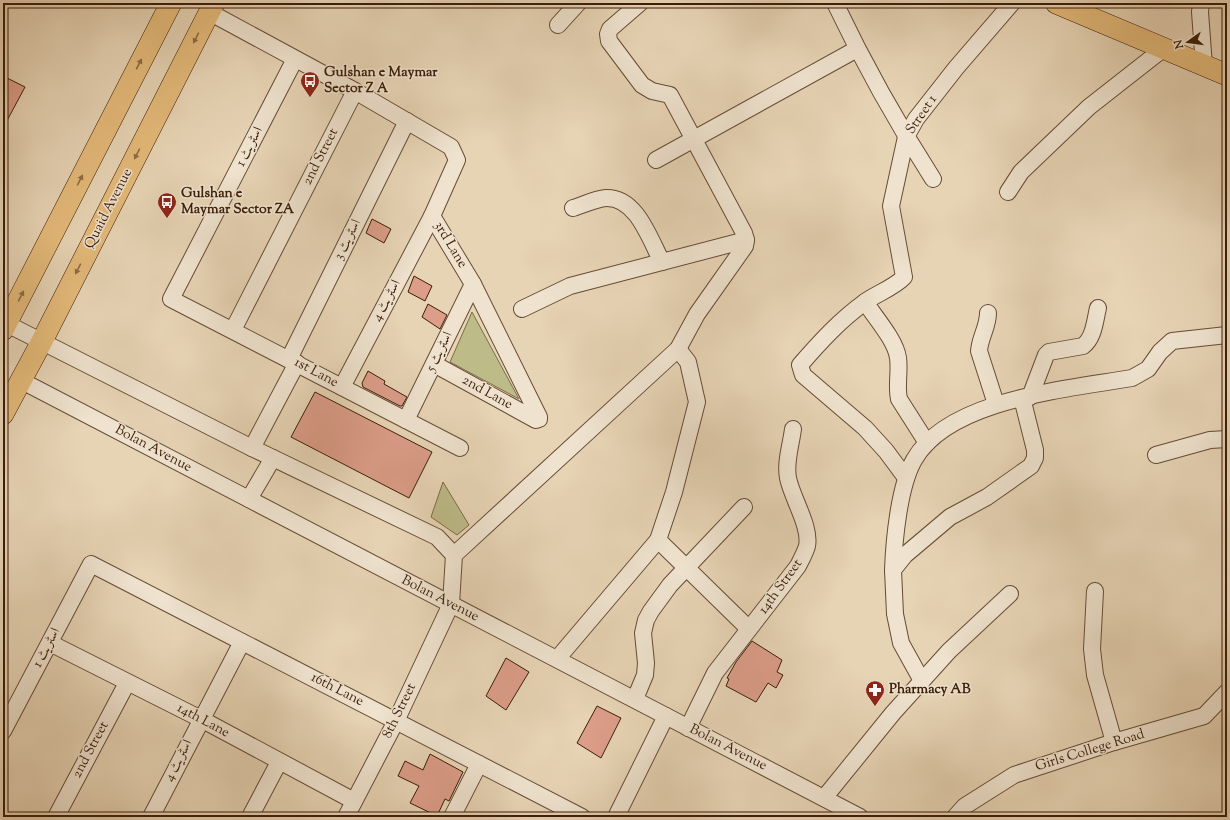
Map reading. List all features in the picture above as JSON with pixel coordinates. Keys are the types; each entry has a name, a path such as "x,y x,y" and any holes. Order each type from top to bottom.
{"main road":[{"path":"4,325 171,3"},
{"path":"1056,3 1227,75"},
{"name":"Quaid Avenue","path":"3,414 41,343 212,8"}],"street":[{"path":"558,25 578,3"},
{"path":"451,604 454,555 678,349 697,314 744,246 746,240 744,233 693,140 670,94 652,91 642,85 609,42 608,34 610,29 640,3"},
{"path":"835,3 857,50 906,137 933,179"},
{"name":"Street 1","path":"865,302 902,279 904,274 891,206 906,137 916,119 956,68 1012,3"},
{"path":"1201,3 1200,12 1204,66"},
{"name":"3rd Lane","path":"212,8 295,59 355,91 451,147 456,154 457,160 432,216 473,284 539,417"},
{"path":"1008,192 1021,172 1089,107 1164,49"},
{"path":"656,160 857,50"},
{"name":"اسٹریٹ 1","path":"171,299 295,59"},
{"name":"2nd Street","path":"232,330 355,91"},
{"name":"اسٹریٹ 3","path":"252,448 406,121"},
{"path":"573,208 605,198 617,199 626,204 639,219 662,262"},
{"name":"اسٹریٹ 4","path":"342,387 432,216"},
{"path":"522,309 570,286 746,240"},
{"name":"اسٹریٹ 5","path":"406,420 473,284"},
{"name":"1st Lane","path":"171,299 460,448"},
{"path":"906,478 886,451 865,428 816,388 800,371 800,365 823,339 865,302 895,348 898,360 897,390 899,398 927,442"},
{"path":"893,570 905,555 950,517 987,497 1031,466 1035,458 1035,450 1026,398 1046,355 1049,352 1083,346 1087,343 1090,338 1098,308"},
{"path":"988,313 988,322 979,351 996,404"},
{"path":"4,325 252,448 437,537 454,555"},
{"path":"922,681 901,642 895,614 893,570 894,540 906,478 914,460 927,442 945,427 996,404 1132,378 1148,369 1160,352 1172,341 1227,335"},
{"path":"557,659 658,540 674,492 697,402 688,362 678,349"},
{"name":"2nd Lane","path":"434,364 536,420 539,417"},
{"name":"Bolan Avenue","path":"20,380 860,817"},
{"name":"14th Street","path":"688,728 715,673 749,628 769,606 798,566 807,548 806,530 788,478 787,465 793,429"},
{"path":"1156,456 1210,440 1227,439"},
{"path":"250,499 273,458"},
{"path":"635,699 646,669 643,633 646,620 663,593 744,507"},
{"path":"658,540 749,628"},
{"name":"اسٹریٹ 1","path":"3,731 91,564"},
{"name":"16th Lane","path":"91,564 582,817"},
{"path":"1095,591 1092,649 1095,674 1114,742"},
{"path":"824,798 893,713 949,651 1010,594"},
{"name":"8th Street","path":"346,817 396,720 451,604"},
{"name":"اسٹریٹ 4","path":"151,817 242,642"},
{"name":"14th Lane","path":"50,643 201,719 354,801"},
{"name":"2nd Street","path":"56,817 127,683"},
{"path":"1204,716 1227,692"},
{"name":"Girls College Road","path":"956,817 965,806 1014,774 1114,742 1204,716 1227,711"},
{"path":"616,817 666,716"},
{"path":"250,817 279,762"},
{"path":"452,817 479,764"}],"shaded area":[{"path":"472,312 519,399 450,362"},
{"path":"443,482 469,525 457,535 431,517"}],"building":[{"path":"3,76 25,87 3,128"},
{"path":"372,219 391,229 384,243 366,233"},
{"path":"414,276 432,286 425,301 408,292"},
{"path":"428,304 447,315 440,329 422,317"},
{"path":"368,371 385,381 384,384 407,397 402,406 363,387 362,383"},
{"path":"315,392 432,452 409,498 291,437"},
{"path":"752,641 782,660 777,672 783,675 776,688 768,683 756,702 726,686 729,679 727,678 736,662"},
{"path":"506,658 529,672 506,710 486,696"},
{"path":"597,706 621,718 601,758 577,743"},
{"path":"430,754 463,772 449,801 445,799 437,816 410,803 419,786 398,776 405,761 423,770"}],"place":[{"name":"Gulshan e Maymar Sector Z A","path":"310,98"},
{"name":"Gulshan e Maymar Sector ZA","path":"167,219"},
{"name":"Pharmacy AB","path":"875,707"}]}
